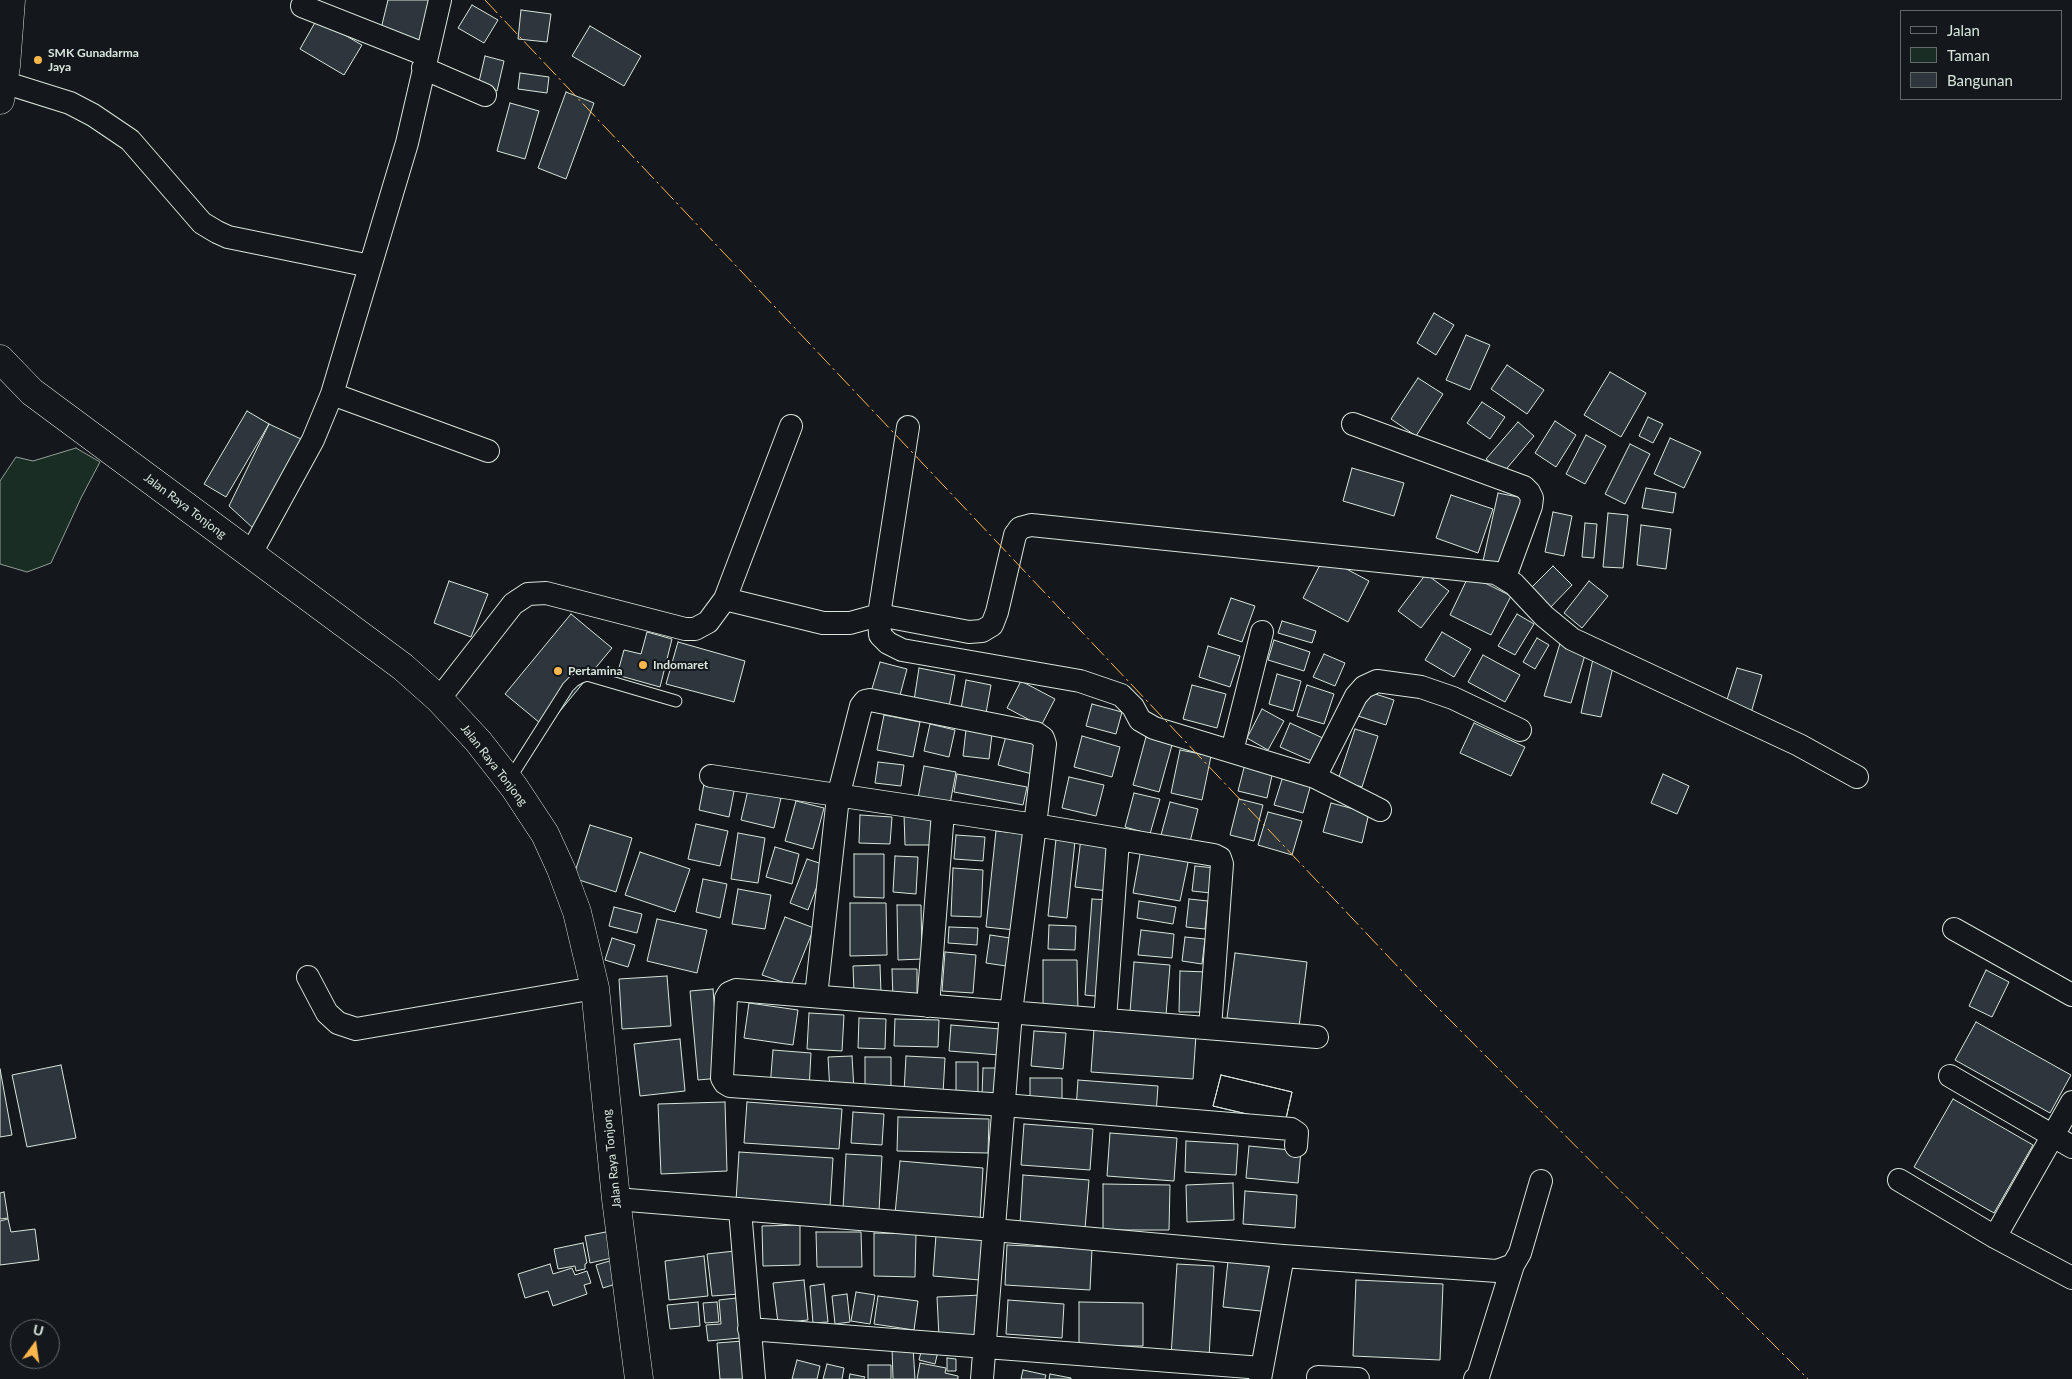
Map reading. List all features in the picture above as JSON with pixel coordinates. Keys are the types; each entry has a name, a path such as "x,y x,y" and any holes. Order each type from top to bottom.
{"main road":[{"path":"2,91 11,19 11,0"},
{"name":"Jalan Raya Tonjong","path":"0,359 32,392 403,667 439,700 478,741 509,780 545,834 561,869 577,912 596,988 616,1200 639,1379"}],"street":[{"path":"250,555 313,440 332,394 407,143 424,62 440,0"},
{"path":"302,6 424,62 485,96"},
{"path":"2,91 70,103 130,140 202,223 217,232 228,237 370,266"},
{"path":"332,394 488,451"},
{"path":"1353,424 1524,487 1532,498 1531,506 1505,577"},
{"path":"439,700 513,604 528,594 546,593 685,629 695,629 708,622 726,599 791,426"},
{"path":"908,428 879,615 880,635 888,643 902,650 1080,681 1121,695 1133,707 1140,720 1154,728 1315,777 1380,810"},
{"path":"726,599 823,623 850,623 879,615 969,632 982,631 992,624 997,612 1015,535 1020,528 1031,525 1485,571 1505,577 1557,628 1572,639 1799,745 1857,777"},
{"path":"1232,751 1262,632"},
{"path":"1315,777 1356,696 1364,687 1377,681 1421,687 1452,698 1520,730"},
{"path":"816,996 838,797 861,706 865,701 870,700 1036,734 1042,738 1045,744 1011,1012 982,1379"},
{"path":"711,776 838,797 1035,825 1206,853 1220,858 1222,864 1210,1028"},
{"path":"928,1006 943,812"},
{"path":"1105,1020 1118,840"},
{"path":"1954,928 2072,995"},
{"path":"308,977 327,1013 338,1023 356,1029 596,988"},
{"path":"1296,1146 1297,1133 1292,1129 1004,1105 730,1086 722,1078 726,998 729,993 736,990 1318,1037"},
{"path":"1950,1076 2072,1147"},
{"path":"1995,1237 2072,1102"},
{"path":"1475,1379 1478,1377 1513,1265 1520,1253 1541,1180"},
{"path":"1899,1180 1995,1237 2072,1278"},
{"path":"616,1200 994,1230 1283,1256 1497,1270 1513,1265"},
{"path":"740,1210 754,1379"},
{"path":"749,1329 1261,1373 1283,1256"},
{"path":"1318,1377 1358,1379"}],"lane":[{"path":"509,780 568,687 580,677 587,675 676,701"}],"green space":[{"path":"76,448 100,462 51,563 27,572 0,564 0,481 16,457 33,461"}],"building":[{"path":"388,0 438,0 427,45 380,33"},
{"path":"472,5 498,20 484,43 458,28"},
{"path":"521,10 551,14 547,42 518,39"},
{"path":"317,19 362,45 344,75 300,49"},
{"path":"590,26 641,56 624,86 572,56"},
{"path":"485,56 504,61 497,91 478,86"},
{"path":"520,73 549,77 547,93 518,89"},
{"path":"566,92 594,103 566,179 538,168"},
{"path":"510,103 539,111 525,159 497,151"},
{"path":"1434,313 1454,325 1436,355 1417,343"},
{"path":"1466,335 1490,345 1470,390 1446,380"},
{"path":"1507,365 1544,390 1527,414 1491,389"},
{"path":"1610,372 1646,393 1621,437 1584,415"},
{"path":"1418,378 1443,394 1416,436 1391,419"},
{"path":"1482,402 1505,417 1490,439 1467,423"},
{"path":"247,411 269,424 226,497 204,484"},
{"path":"1648,417 1663,424 1653,443 1639,436"},
{"path":"1555,421 1576,435 1556,467 1535,453"},
{"path":"1518,422 1534,436 1503,473 1486,459"},
{"path":"269,424 301,439 254,529 229,506"},
{"path":"1586,435 1606,446 1585,484 1566,474"},
{"path":"1670,438 1701,452 1684,488 1654,474"},
{"path":"1630,444 1650,454 1625,504 1605,494"},
{"path":"1352,468 1404,483 1394,516 1343,501"},
{"path":"1646,488 1676,493 1673,513 1642,508"},
{"path":"1498,493 1528,499 1506,563 1483,561"},
{"path":"1451,495 1493,509 1478,553 1436,538"},
{"path":"1553,512 1572,516 1564,556 1545,552"},
{"path":"1608,513 1628,515 1623,568 1603,567"},
{"path":"1585,523 1597,524 1594,558 1582,557"},
{"path":"1641,525 1671,529 1666,569 1637,565"},
{"path":"1324,557 1369,581 1348,622 1303,598"},
{"path":"1553,566 1572,585 1548,610 1528,591"},
{"path":"1426,574 1449,591 1421,628 1398,611"},
{"path":"1469,575 1511,596 1491,635 1450,615"},
{"path":"449,581 488,594 471,637 434,623"},
{"path":"1589,581 1608,596 1582,628 1564,613"},
{"path":"1231,598 1255,606 1242,642 1218,634"},
{"name":"Pertamina","path":"571,614 612,648 546,728 505,694"},
{"path":"1517,614 1534,624 1515,655 1498,646"},
{"path":"1282,621 1316,631 1312,643 1278,633"},
{"name":"Indomaret","path":"647,632 672,639 660,687 617,675 624,650 641,654"},
{"path":"1442,632 1471,649 1454,677 1425,660"},
{"path":"1537,638 1549,645 1535,669 1523,662"},
{"path":"1274,640 1310,652 1304,671 1268,660"},
{"path":"1561,640 1587,648 1571,703 1544,696"},
{"path":"678,642 745,661 734,702 666,684"},
{"path":"1208,646 1240,656 1230,687 1199,677"},
{"path":"1324,654 1345,663 1335,686 1313,677"},
{"path":"1483,655 1520,675 1505,702 1468,682"},
{"path":"1593,659 1614,663 1601,717 1581,713"},
{"path":"880,662 907,669 899,699 871,692"},
{"path":"919,668 955,675 948,712 913,707"},
{"path":"1737,668 1762,675 1751,713 1725,706"},
{"path":"1277,674 1301,681 1293,711 1269,704"},
{"path":"966,680 991,685 986,713 961,709"},
{"path":"1021,681 1055,699 1041,726 1007,708"},
{"path":"1192,685 1226,694 1217,728 1183,719"},
{"path":"1307,685 1334,694 1324,724 1297,716"},
{"path":"1366,691 1394,700 1386,725 1358,716"},
{"path":"1092,704 1122,712 1116,734 1086,726"},
{"path":"1262,709 1284,721 1268,750 1247,738"},
{"path":"884,715 920,722 913,757 877,750"},
{"path":"1290,723 1325,739 1314,762 1280,747"},
{"path":"1474,723 1525,747 1511,776 1460,753"},
{"path":"930,724 955,730 949,757 924,751"},
{"path":"1355,729 1378,736 1362,787 1338,780"},
{"path":"966,730 992,734 989,759 963,756"},
{"path":"1006,736 1040,745 1032,774 998,765"},
{"path":"1082,736 1120,747 1112,777 1074,767"},
{"path":"1146,737 1172,745 1159,792 1133,785"},
{"path":"1180,750 1211,756 1202,800 1171,793"},
{"path":"878,762 904,765 901,786 875,783"},
{"path":"1245,764 1273,771 1267,798 1238,791"},
{"path":"924,766 956,772 950,804 918,798"},
{"path":"957,774 1027,787 1023,805 954,792"},
{"path":"1663,774 1689,786 1677,814 1651,803"},
{"path":"1283,776 1311,784 1303,813 1274,805"},
{"path":"1069,777 1104,785 1096,816 1062,808"},
{"path":"705,779 735,786 729,817 699,810"},
{"path":"748,790 781,798 774,828 741,820"},
{"path":"1134,793 1160,799 1150,834 1125,827"},
{"path":"1239,799 1263,805 1254,841 1230,835"},
{"path":"796,801 824,808 813,849 785,841"},
{"path":"1170,802 1198,809 1190,842 1161,835"},
{"path":"1331,803 1369,813 1362,843 1323,832"},
{"path":"1268,812 1302,821 1292,855 1258,845"},
{"path":"931,813 932,845 905,845 904,814"},
{"path":"860,815 892,817 890,844 859,843"},
{"path":"696,824 728,831 720,866 688,859"},
{"path":"590,825 632,838 616,892 573,878"},
{"path":"996,831 1026,834 1015,930 986,927"},
{"path":"738,833 765,838 758,883 731,879"},
{"path":"956,835 985,837 983,861 954,859"},
{"path":"1081,838 1114,842 1108,891 1075,887"},
{"path":"1056,839 1075,841 1067,918 1048,916"},
{"path":"775,847 799,854 792,884 766,877"},
{"path":"1141,849 1189,858 1180,901 1133,893"},
{"path":"640,852 690,869 675,912 625,895"},
{"path":"854,854 884,854 884,898 854,897"},
{"path":"895,856 918,857 916,894 893,892"},
{"path":"807,859 825,865 808,910 790,903"},
{"path":"1195,866 1215,868 1211,893 1192,891"},
{"path":"953,868 983,870 981,917 951,916"},
{"path":"703,879 727,884 720,918 696,912"},
{"path":"738,889 771,895 765,929 732,924"},
{"path":"1092,899 1111,900 1104,997 1085,995"},
{"path":"1189,899 1208,901 1205,929 1186,927"},
{"path":"1139,901 1176,907 1173,924 1137,918"},
{"path":"850,903 886,903 887,955 850,956"},
{"path":"897,905 921,905 922,959 898,960"},
{"path":"614,907 642,914 637,933 609,926"},
{"path":"785,917 814,928 791,985 762,975"},
{"path":"657,919 707,930 697,973 647,961"},
{"path":"1049,925 1076,926 1075,950 1048,949"},
{"path":"949,927 978,928 977,945 948,943"},
{"path":"1141,930 1174,934 1172,958 1138,955"},
{"path":"990,935 1017,939 1013,967 986,963"},
{"path":"1185,937 1205,939 1202,964 1182,961"},
{"path":"612,938 635,945 628,967 605,960"},
{"path":"945,952 976,955 973,993 942,991"},
{"path":"1235,953 1307,962 1299,1027 1227,1018"},
{"path":"1043,960 1077,960 1078,1013 1043,1013"},
{"path":"1134,962 1170,965 1166,1015 1130,1012"},
{"path":"880,965 881,993 854,994 853,966"},
{"path":"892,969 917,969 917,999 893,999"},
{"path":"1986,970 2009,982 1992,1017 1969,1006"},
{"path":"1180,971 1208,972 1207,1012 1179,1012"},
{"path":"667,976 671,1026 622,1029 619,979"},
{"path":"713,989 720,1078 698,1080 690,991"},
{"path":"749,1003 798,1010 793,1045 744,1038"},
{"path":"809,1013 844,1015 842,1051 807,1049"},
{"path":"859,1018 886,1019 885,1049 858,1048"},
{"path":"895,1019 939,1020 938,1047 894,1046"},
{"path":"1976,1022 2071,1075 2050,1113 1955,1060"},
{"path":"951,1025 1001,1029 999,1055 949,1051"},
{"path":"1094,1029 1196,1035 1193,1079 1091,1072"},
{"path":"1034,1031 1066,1033 1063,1069 1031,1066"},
{"path":"680,1039 685,1091 640,1096 634,1044"},
{"path":"773,1050 811,1053 809,1090 770,1087"},
{"path":"852,1056 854,1090 830,1092 828,1057"},
{"path":"906,1056 945,1058 943,1094 904,1092"},
{"path":"865,1057 891,1057 891,1091 865,1091"},
{"path":"956,1062 978,1062 978,1096 956,1096"},
{"path":"61,1065 76,1138 27,1147 12,1075"},
{"path":"983,1068 1004,1068 1002,1097 982,1096"},
{"path":"0,1069 12,1135 0,1137"},
{"path":"1221,1075 1292,1092 1285,1123 1213,1106"},
{"path":"1221,1075 1292,1092 1285,1123 1213,1106"},
{"path":"1030,1078 1062,1078 1062,1104 1030,1103"},
{"path":"1078,1080 1158,1086 1156,1114 1076,1109"},
{"path":"1953,1099 2033,1145 1994,1213 1914,1167"},
{"path":"725,1102 727,1171 661,1174 658,1104"},
{"path":"747,1102 842,1109 839,1149 744,1143"},
{"path":"853,1112 884,1114 882,1145 851,1143"},
{"path":"898,1117 989,1119 988,1153 897,1151"},
{"path":"1024,1124 1093,1129 1090,1170 1021,1165"},
{"path":"1110,1133 1177,1138 1174,1181 1107,1176"},
{"path":"1186,1141 1238,1144 1236,1175 1185,1172"},
{"path":"1249,1146 1301,1151 1298,1183 1246,1178"},
{"path":"739,1152 833,1158 830,1207 736,1201"},
{"path":"846,1154 882,1156 879,1211 843,1209"},
{"path":"900,1161 983,1168 980,1220 895,1214"},
{"path":"1023,1175 1089,1180 1085,1229 1020,1224"},
{"path":"1233,1183 1234,1220 1187,1222 1186,1185"},
{"path":"1103,1184 1170,1185 1169,1230 1103,1230"},
{"path":"1245,1191 1297,1195 1295,1228 1243,1224"},
{"path":"4,1192 8,1218 0,1219 0,1193"},
{"path":"8,1219 11,1232 35,1229 39,1260 0,1265 0,1221"},
{"path":"800,1225 800,1265 763,1266 762,1226"},
{"path":"611,1231 616,1257 590,1263 585,1236"},
{"path":"816,1232 861,1232 862,1267 817,1267"},
{"path":"874,1233 916,1234 915,1277 874,1276"},
{"path":"936,1235 983,1238 980,1280 933,1276"},
{"path":"583,1243 587,1263 585,1264 585,1269 576,1271 575,1266 558,1269 554,1249"},
{"path":"1007,1245 1092,1249 1090,1290 1005,1285"},
{"path":"735,1251 740,1294 712,1296 707,1254"},
{"path":"704,1256 708,1296 669,1300 665,1261"},
{"path":"613,1260 619,1283 603,1288 596,1265"},
{"path":"1228,1261 1275,1267 1270,1312 1223,1307"},
{"path":"550,1264 553,1274 572,1268 575,1275 587,1271 591,1283 584,1285 587,1294 553,1306 548,1291 525,1298 518,1274"},
{"path":"1177,1264 1214,1266 1209,1358 1171,1356"},
{"path":"804,1280 808,1320 778,1323 773,1283"},
{"path":"1356,1280 1443,1284 1440,1360 1353,1356"},
{"path":"824,1284 828,1322 813,1323 810,1286"},
{"path":"856,1292 875,1295 870,1324 851,1321"},
{"path":"847,1294 850,1322 835,1324 832,1296"},
{"path":"982,1295 983,1336 939,1337 937,1297"},
{"path":"878,1296 918,1301 914,1330 874,1324"},
{"path":"736,1298 740,1338 708,1341 706,1325 721,1324 719,1300"},
{"path":"1008,1300 1064,1304 1062,1338 1006,1334"},
{"path":"698,1302 700,1326 670,1329 667,1305"},
{"path":"717,1302 719,1322 705,1323 703,1303"},
{"path":"1079,1302 1143,1303 1143,1346 1079,1346"},
{"path":"743,1341 747,1379 720,1379 717,1343"},
{"path":"923,1344 939,1347 935,1364 919,1360"},
{"path":"913,1347 915,1379 893,1379 892,1348"},
{"path":"947,1358 956,1359 956,1371 947,1371"},
{"path":"797,1360 820,1366 817,1379 792,1379"},
{"path":"920,1363 946,1368 945,1373 958,1376 958,1379 917,1379"},
{"path":"827,1364 844,1368 842,1379 823,1379"},
{"path":"868,1365 891,1365 891,1379 868,1379"},
{"path":"1023,1370 1046,1375 1045,1379 1021,1379"},
{"path":"850,1374 865,1377 864,1379 849,1379"},
{"path":"1050,1374 1071,1378 1071,1379 1049,1379"}],"power":[{"path":"485,0 1419,989 1808,1379"}],"place":[{"name":"SMK Gunadarma Jaya","path":"38,60"},
{"name":"Indomaret","path":"643,665"},
{"name":"Pertamina","path":"558,671"}]}
